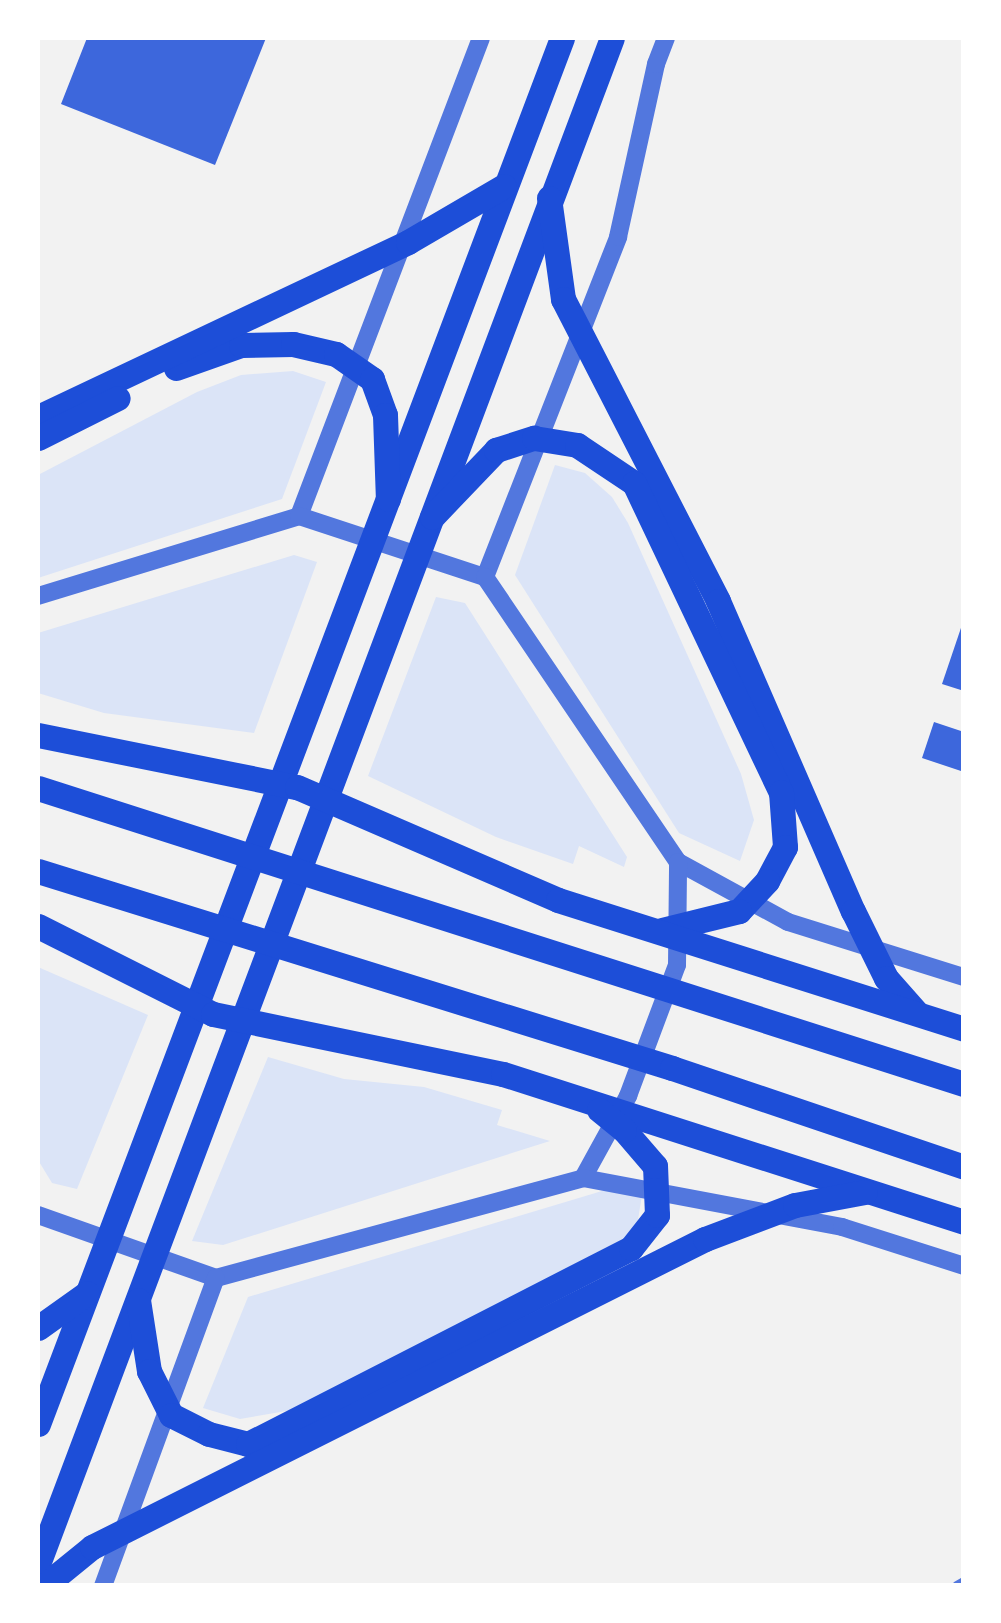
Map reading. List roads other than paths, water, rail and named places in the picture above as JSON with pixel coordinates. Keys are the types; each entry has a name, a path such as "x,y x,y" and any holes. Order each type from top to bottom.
{"main road":[{"path":"38,1424 562,38"},
{"path":"38,1564 612,38"},
{"path":"38,417 408,242 504,186"},
{"path":"550,198 563,299 718,601 852,911 886,978 916,1014"},
{"path":"38,438 186,363 241,346 292,344 336,354 372,379 385,415 388,498"},
{"path":"432,517 496,450 534,438 578,445 634,482 780,792 785,846 767,881 739,911 661,930"},
{"path":"38,735 297,788 558,900 964,1028"},
{"path":"38,788 688,999 964,1084"},
{"path":"38,872 599,1044 964,1167"},
{"path":"38,926 213,1014 503,1074 952,1218"},
{"path":"138,1300 148,1371 171,1415 209,1434 248,1444 631,1248 657,1215 655,1166 624,1130 583,1098"},
{"path":"44,1586 92,1546 705,1239 794,1205 870,1191"},
{"path":"38,1328 87,1292"}],"street":[{"path":"299,516 481,38"},
{"path":"485,577 618,237 656,64 666,38"},
{"path":"38,596 299,516 485,577 678,862 788,922 964,977"},
{"path":"583,1178 628,1096 676,965 678,862"},
{"path":"38,1215 216,1278 583,1178 842,1228 964,1266"},
{"path":"103,1586 216,1278"}]}
